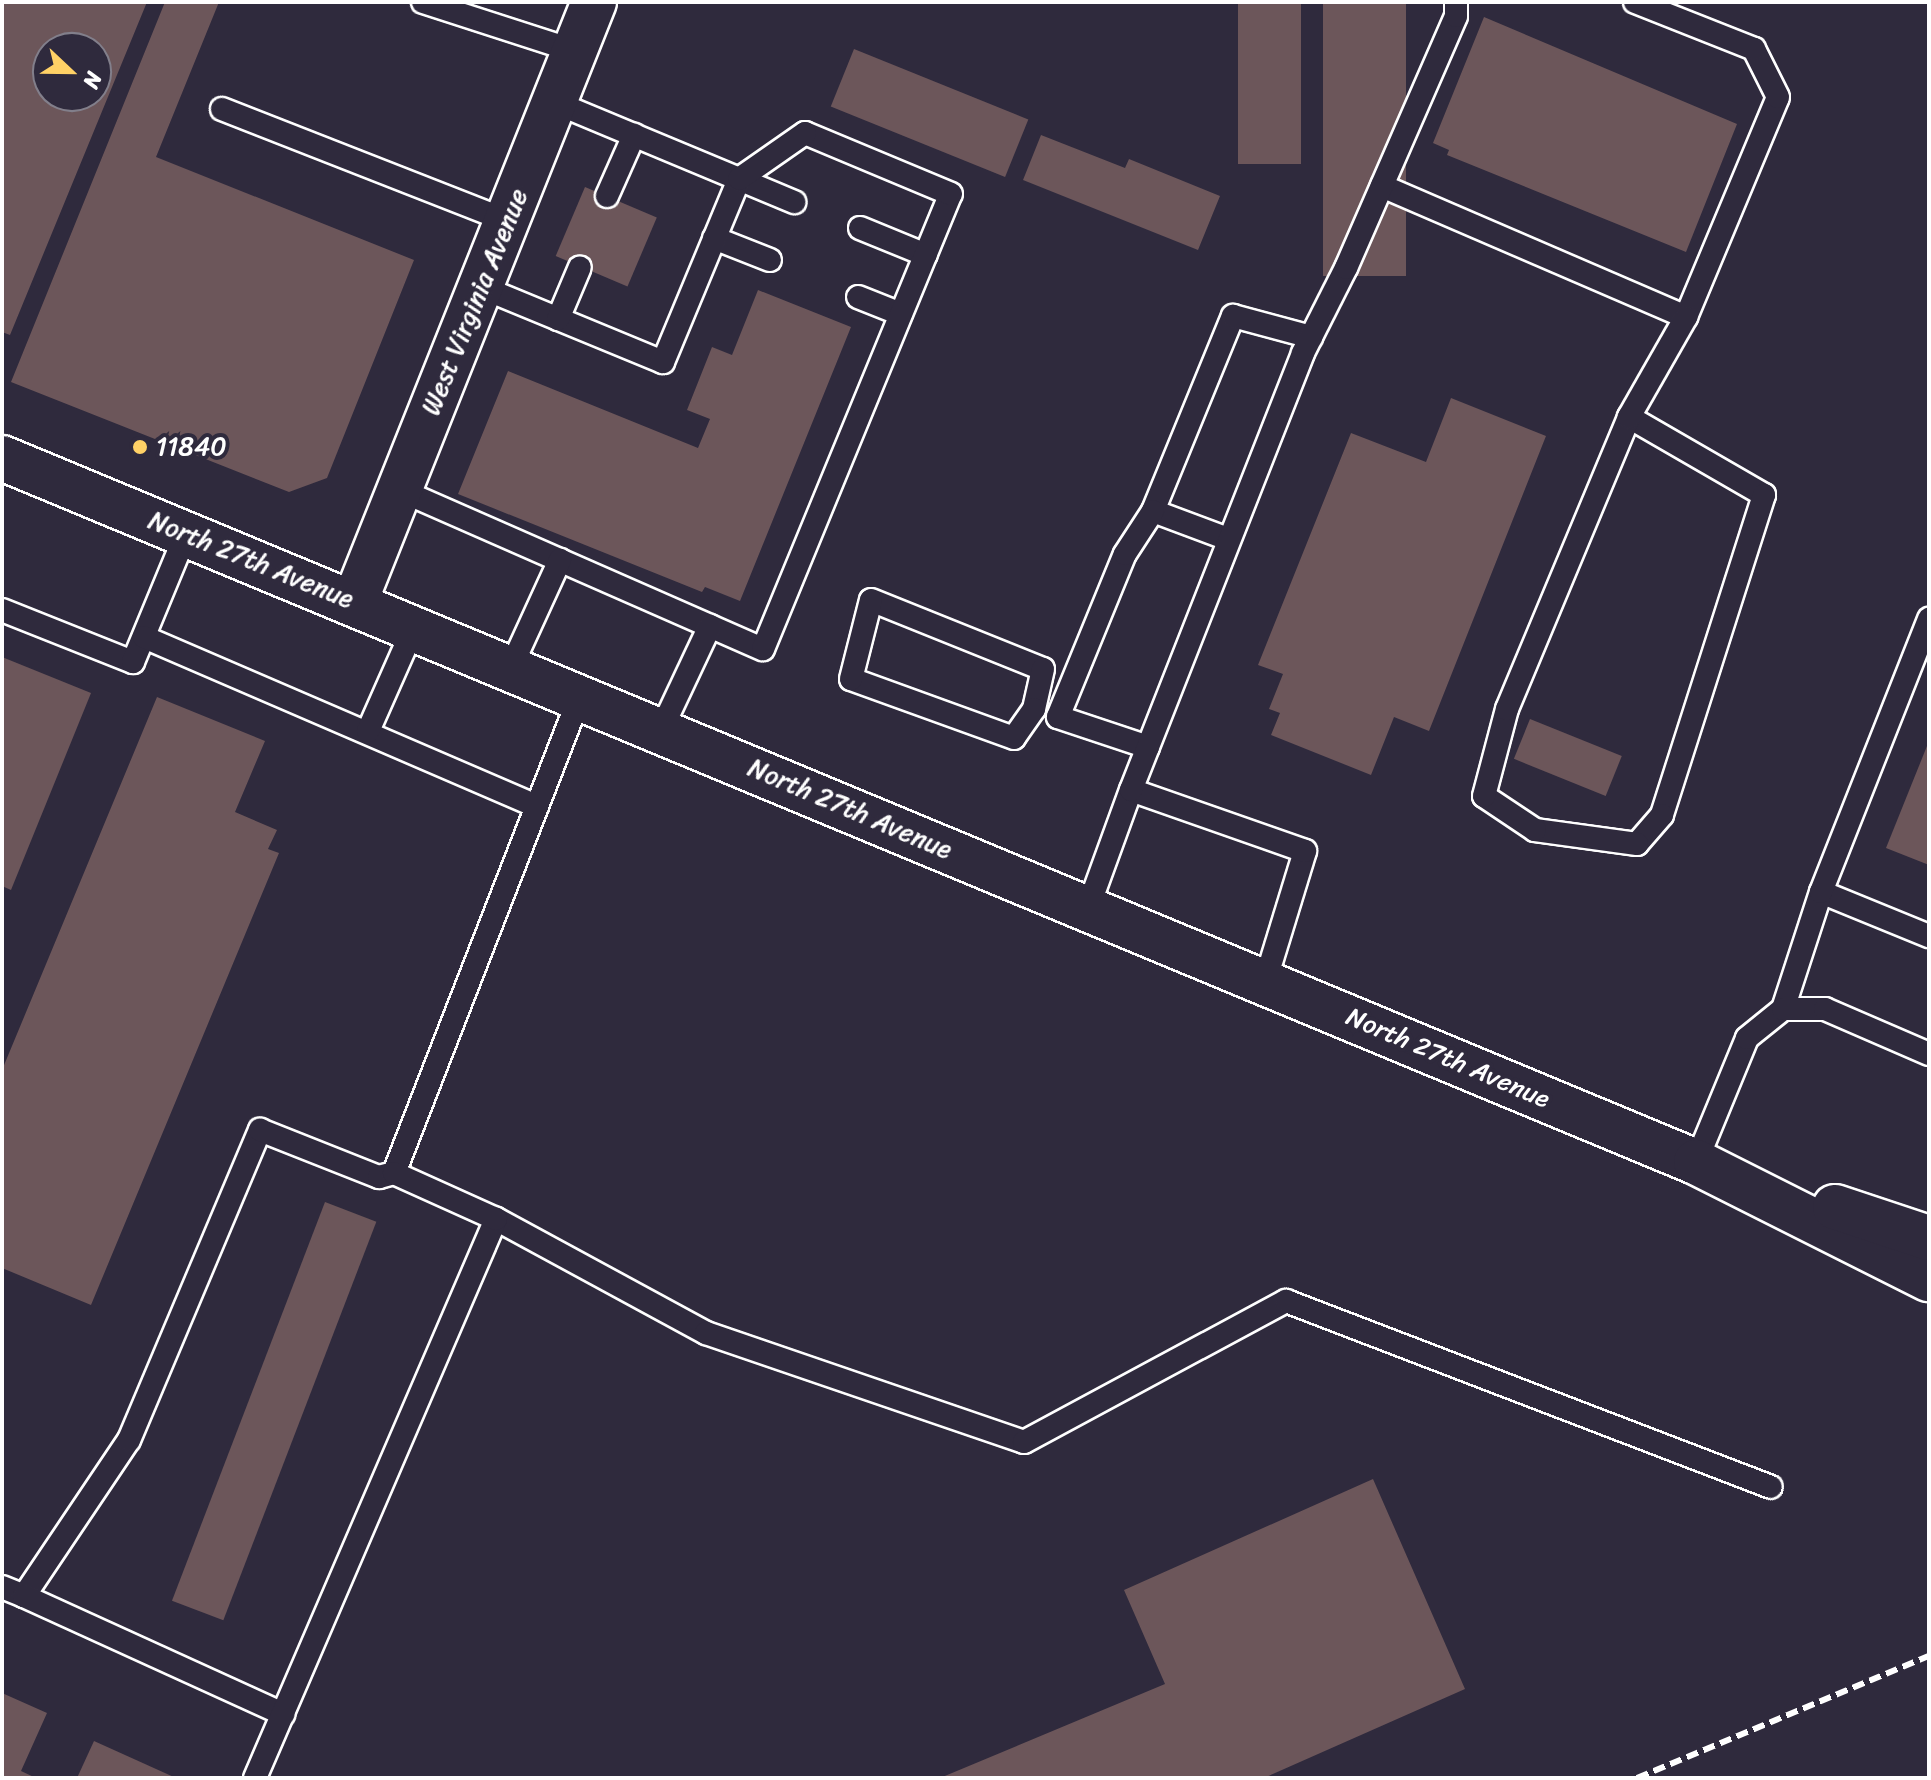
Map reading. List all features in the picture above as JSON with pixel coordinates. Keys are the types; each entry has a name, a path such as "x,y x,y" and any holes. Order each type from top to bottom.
{"main road":[{"name":"West Virginia Avenue","path":"355,601 594,2"},
{"name":"North 27th Avenue","path":"2,458 355,601 1696,1162 1929,1279"},
{"name":"North 27th Avenue","path":"1696,1162 1929,1238"}],"lane":[{"path":"423,2 575,51"},
{"path":"1088,908 1228,539 1311,337 1382,186 1456,16 1456,2"},
{"path":"1629,417 1764,495 1662,815 1637,844 1535,830 1484,796 1507,709 1629,417 1686,317 1778,97 1754,49 1635,2"},
{"path":"554,102 794,202"},
{"path":"222,109 508,221"},
{"path":"400,490 763,649 951,194 805,133 739,179 663,362 481,287"},
{"path":"607,196 634,135"},
{"path":"1382,186 1686,317"},
{"path":"860,228 926,255"},
{"path":"714,238 770,260"},
{"path":"558,319 580,267"},
{"path":"858,297 901,314"},
{"path":"1058,717 1125,554 1153,511 1233,316 1311,337"},
{"path":"1153,511 1228,539"},
{"path":"2,610 133,662 186,534"},
{"path":"511,667 560,560"},
{"path":"871,600 1043,669 1034,709 1014,738 851,679 871,600"},
{"path":"1696,1162 1747,1038 1783,1009 1821,892 1929,619"},
{"path":"661,730 710,626"},
{"path":"368,731 414,627"},
{"path":"144,637 537,806"},
{"path":"394,1173 580,696"},
{"path":"1034,709 1148,747"},
{"path":"1131,790 1305,851 1265,982"},
{"path":"1821,892 1929,936"},
{"path":"1783,1009 1825,1009 1929,1054"},
{"path":"24,1596 129,1440 260,1130 379,1177 394,1173 496,1219 706,1333 1024,1442 1286,1301 1771,1487"},
{"path":"255,1778 496,1219"},
{"path":"2,1587 283,1714"}],"building":[{"path":"2,2 147,2 112,87 112,32 32,32 32,112 102,112 10,335 2,332"},
{"path":"165,2 219,2 156,157 414,260 327,478 289,492 11,382"},
{"path":"1238,2 1301,2 1301,164 1238,164"},
{"path":"1323,2 1406,2 1406,276 1323,276"},
{"path":"1484,17 1737,124 1686,252 1447,155 1449,150 1433,143"},
{"path":"854,49 1028,119 1005,177 831,106"},
{"path":"1041,135 1125,168 1129,159 1220,196 1198,250 1023,180"},
{"path":"585,187 657,217 627,287 556,256"},
{"path":"758,290 851,327 740,601 705,587 702,592 458,494 508,371 698,448 710,419 687,410 712,347 732,355"},
{"path":"1451,398 1546,436 1429,731 1394,717 1371,775 1271,735 1280,713 1269,709 1283,674 1258,665 1351,433 1426,462"},
{"path":"2,657 91,693 11,890 2,886"},
{"path":"157,697 265,741 235,812 277,830 268,849 279,853 91,1305 2,1268 2,1070"},
{"path":"1530,719 1622,756 1606,796 1514,759"},
{"path":"1929,741 1929,865 1886,848"},
{"path":"325,1202 376,1222 223,1620 172,1601"},
{"path":"1373,1479 1465,1689 1264,1778 940,1778 1165,1684 1124,1590"},
{"path":"2,1693 47,1713 21,1771 36,1778 2,1778"},
{"path":"94,1741 176,1778 77,1778"}],"railway":[{"path":"1637,1778 1929,1656"}],"place":[{"name":"11840","path":"140,447"}]}
